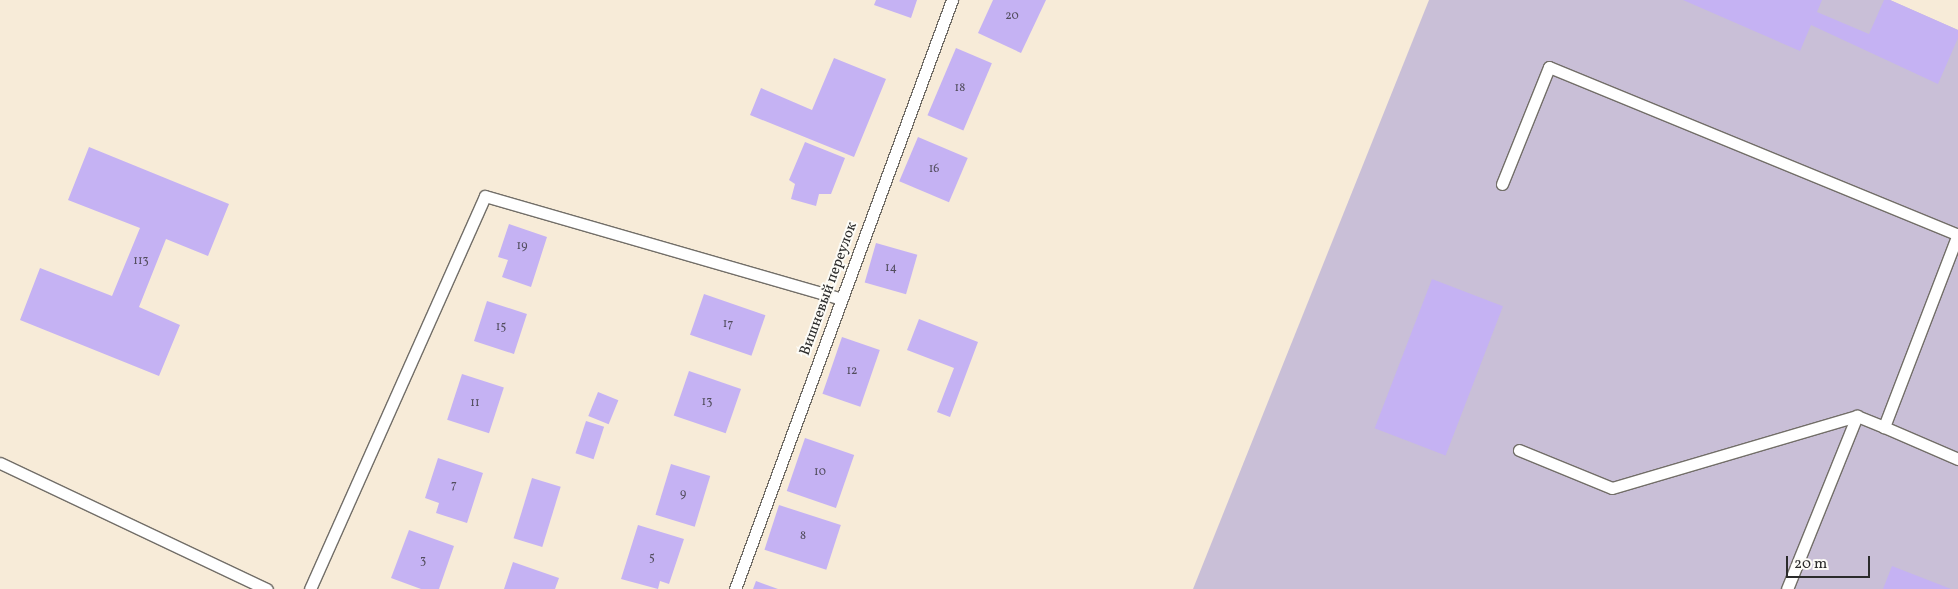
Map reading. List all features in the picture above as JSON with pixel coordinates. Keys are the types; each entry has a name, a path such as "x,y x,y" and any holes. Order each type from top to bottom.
{"lane":[{"name":"Вишневый переулок","path":"736,589 952,0"},
{"path":"1502,184 1549,66 1958,235 1884,427"},
{"path":"310,589 485,196 842,298"},
{"path":"1787,589 1857,416"},
{"path":"1520,450 1612,488 1857,416 1958,458"},
{"path":"0,463 267,589"}],"shaded area":[{"path":"1429,0 1890,0 1958,30 1958,589 1193,589"}],"building":[{"path":"876,0 917,0 911,18 874,5"},
{"path":"993,0 1046,0 1021,53 978,33"},
{"path":"1683,0 1822,0 1817,12 1869,34 1884,0 1890,0 1958,30 1958,38 1938,84 1811,25 1800,51"},
{"path":"956,48 992,63 963,130 927,115"},
{"path":"834,58 886,79 854,157 750,115 761,88 812,110"},
{"path":"918,137 968,158 949,202 899,181"},
{"path":"805,142 845,158 831,194 819,194 816,206 791,199 795,184 789,180"},
{"path":"89,147 229,204 208,256 166,239 139,307 180,325 159,376 20,320 40,268 112,296 140,228 68,200"},
{"path":"509,224 547,237 531,287 502,277 508,260 498,257"},
{"path":"876,243 917,255 906,294 865,282"},
{"path":"1432,279 1503,306 1446,456 1375,428"},
{"path":"704,294 765,315 751,356 690,335"},
{"path":"487,301 527,314 514,354 474,341"},
{"path":"919,319 978,342 950,417 937,412 954,368 907,350"},
{"path":"842,337 880,350 860,407 822,394"},
{"path":"689,371 741,389 726,433 674,415"},
{"path":"462,374 504,388 489,433 447,420"},
{"path":"598,392 618,400 609,424 588,416"},
{"path":"586,421 604,427 594,459 575,453"},
{"path":"805,438 854,455 836,508 787,491"},
{"path":"438,458 483,473 467,523 436,513 439,503 425,498"},
{"path":"671,464 710,476 695,527 656,515"},
{"path":"532,478 561,487 542,547 514,538"},
{"path":"779,505 841,525 826,570 764,550"},
{"path":"638,525 684,539 669,584 660,581 658,589 621,579"},
{"path":"409,530 454,546 439,589 421,589 391,578"},
{"path":"513,562 559,578 555,589 504,589"},
{"path":"1892,566 1951,589 1883,589"},
{"path":"756,581 778,589 753,589"}]}
